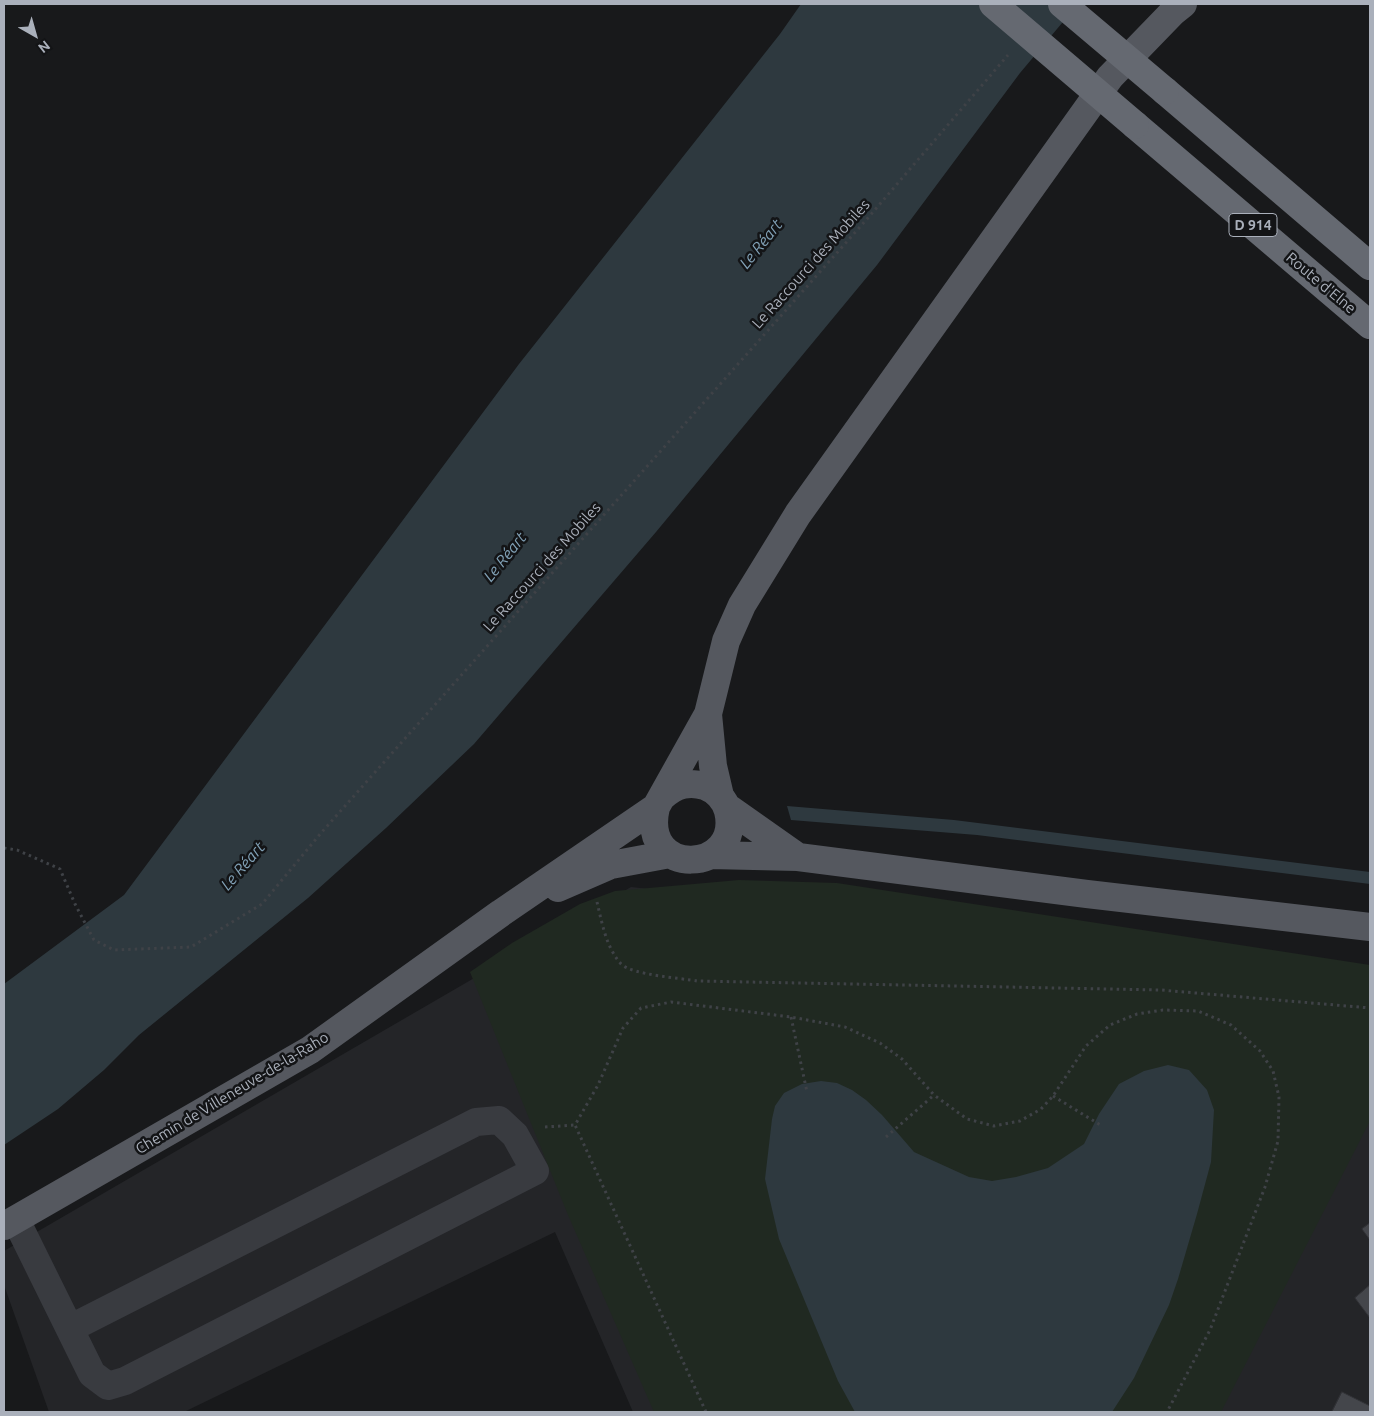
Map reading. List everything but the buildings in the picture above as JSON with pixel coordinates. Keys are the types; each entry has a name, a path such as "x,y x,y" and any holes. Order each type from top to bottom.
{"highway":[{"name":"Route d'Elne","path":"993,4 1370,325"},
{"name":"D 914","path":"1062,4 1370,266"},
{"path":"1172,96 1370,252"}],"main road":[{"path":"708,714 713,766 729,818 727,834 719,848 710,855 690,860 670,854 661,845 654,833 653,820 659,801 708,714 726,641 742,605 798,514 1110,77 1183,4"},
{"path":"659,801 673,788 685,784 697,784 710,788 723,801 798,857"},
{"name":"Chemin de Villeneuve-de-la-Raho","path":"10,1223 310,1050 659,801"},
{"name":"Chemin de Villeneuve-de-la-Raho","path":"501,913 611,865 670,854"},
{"path":"710,855 798,857 1086,894 1370,927"}],"lane":[{"path":"10,1223 71,1328 92,1374 108,1386 125,1381 535,1171 515,1135 498,1120 476,1122 71,1328"}],"path":[{"name":"Le Raccourci des Mobiles","path":"4,848 17,850 60,869 75,904 94,940 114,950 191,946 262,904 328,825 854,234 1010,53"},
{"path":"595,893 609,946 622,965 640,972 697,980 1161,990 1370,1008"},
{"path":"706,1412 575,1125 598,1086 623,1028 641,1008 671,1002 791,1017 845,1026 880,1043 902,1059 934,1095 967,1119 994,1126 1020,1121 1041,1109 1053,1096 1086,1046 1110,1025 1137,1014 1163,1010 1198,1012 1231,1025 1260,1051 1273,1071 1279,1097 1278,1141 1265,1187 1210,1330 1167,1412"},
{"path":"791,1017 807,1092"},
{"path":"886,1137 934,1095"},
{"path":"1053,1096 1102,1126"}],"shaded area":[{"path":"739,880 837,883 1370,965 1370,1121 1221,1412 654,1412 568,1215 470,972 512,943 580,904 615,891"},
{"path":"631,887 1370,968 1370,1412 633,1412 555,1232 184,1412 49,1412 4,1285 4,1251"}],"water":[{"name":"Le Réart","path":"801,4 1078,4 1020,73 877,265 656,532 474,744 386,828 308,898 139,1035 104,1070 58,1109 4,1145 4,984 124,895 519,364 780,34"},
{"path":"787,806 954,820 1370,872 1370,884 977,835 791,820"},
{"path":"1168,1065 1189,1070 1207,1090 1214,1110 1211,1162 1169,1305 1134,1378 1112,1412 855,1412 838,1381 779,1239 765,1179 772,1119 775,1106 784,1093 802,1084 821,1081 837,1083 852,1090 866,1100 882,1115 914,1152 969,1177 992,1181 1016,1177 1048,1168 1084,1144 1099,1114 1119,1084 1144,1071"}]}
